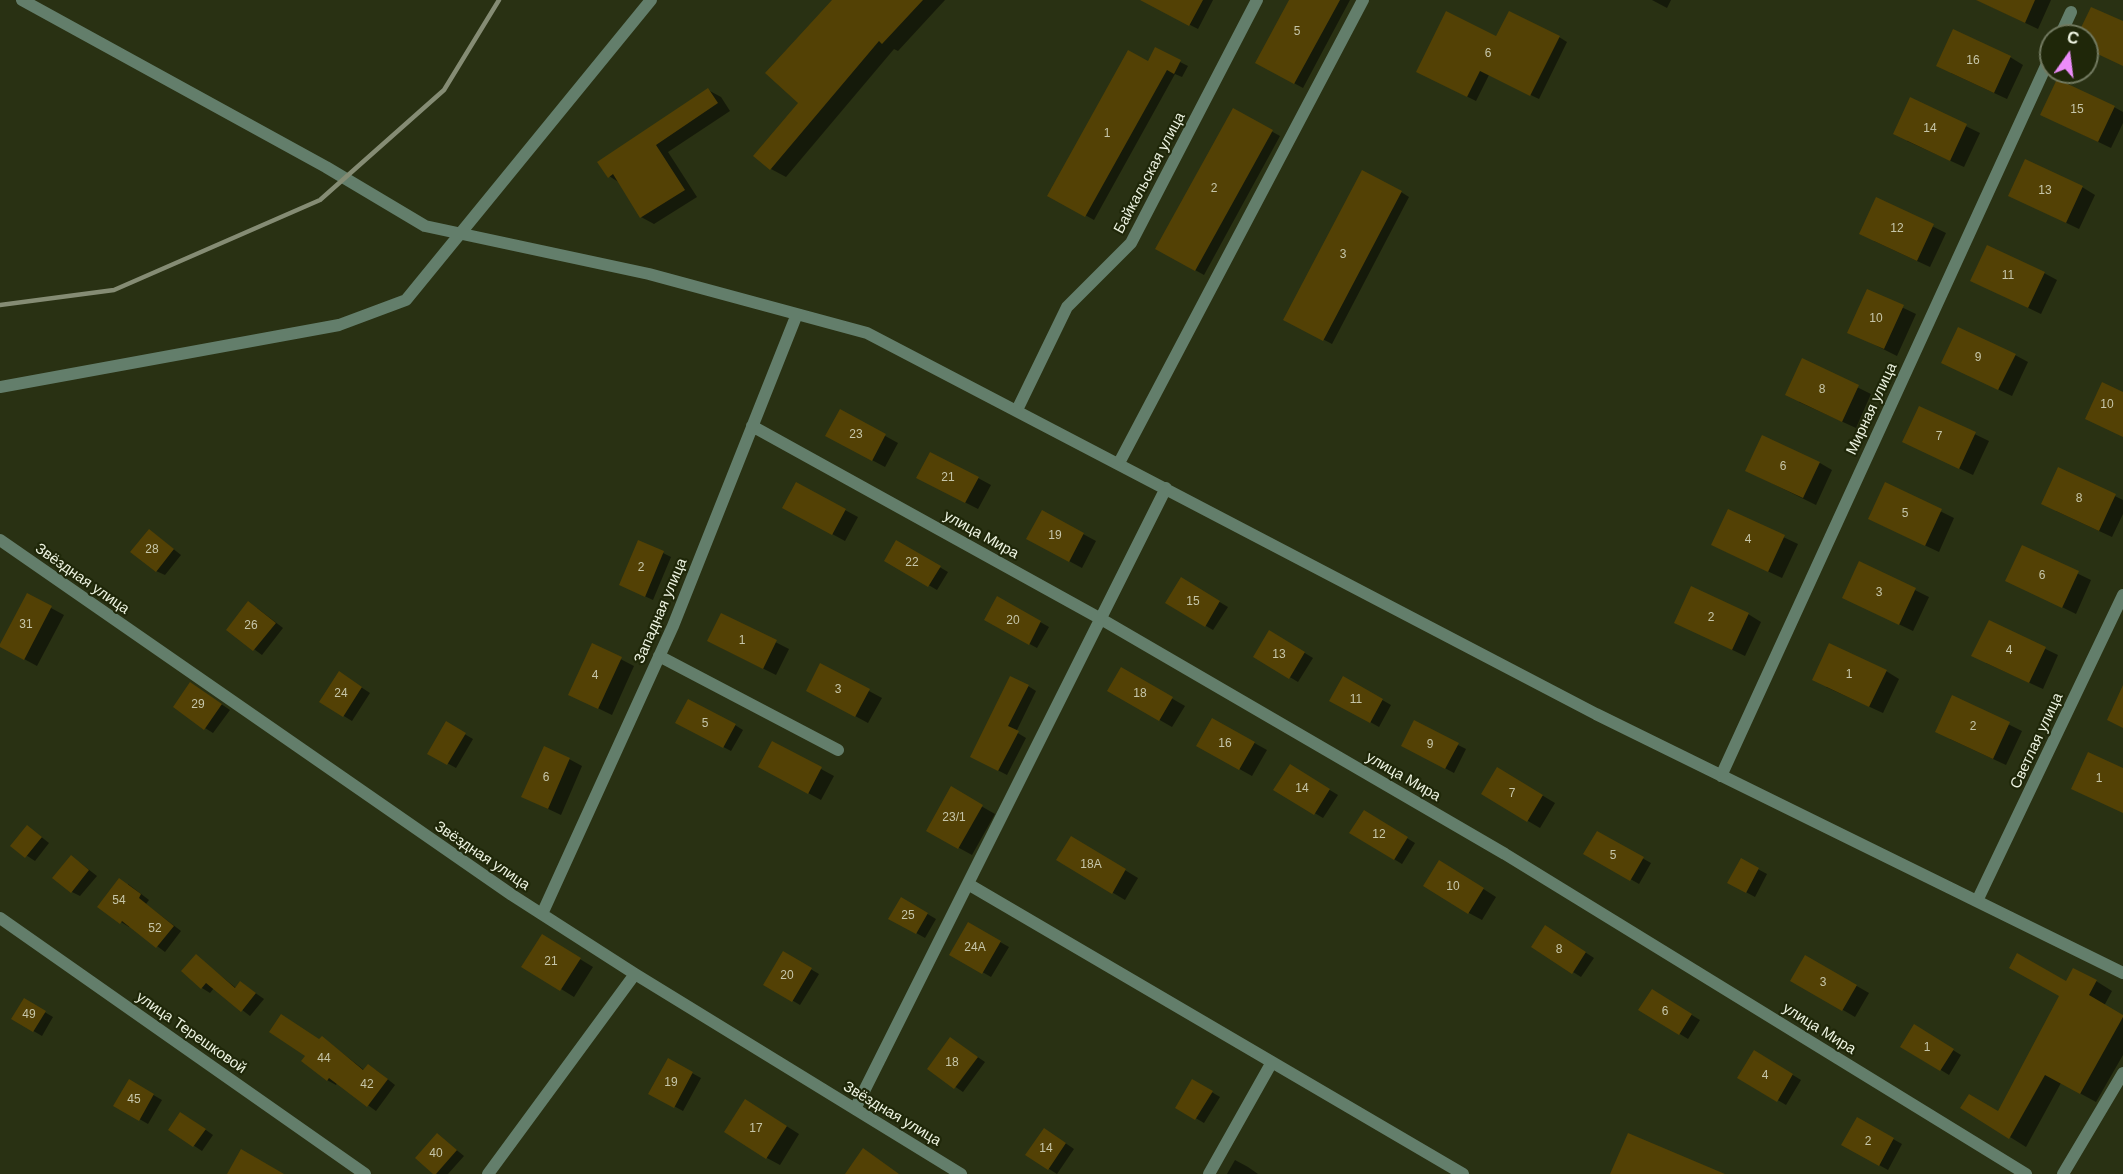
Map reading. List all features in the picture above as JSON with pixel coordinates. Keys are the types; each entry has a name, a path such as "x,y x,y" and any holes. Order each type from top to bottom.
{"street":[{"path":"22,0 326,167 425,226 649,274 867,333 1596,714 2123,973"},
{"path":"0,387 339,325 406,300 651,0"},
{"name":"Байкальская улица","path":"1017,410 1067,307 1131,243 1257,0"},
{"path":"1119,463 1364,0"},
{"path":"2066,24 2071,12"},
{"name":"Мирная улица","path":"1721,776 2039,81"},
{"name":"Западная улица","path":"542,914 659,656 797,314"},
{"name":"улица Мира","path":"752,426 1101,619 1505,854 2026,1174"},
{"path":"855,1109 1166,488"},
{"name":"Звёздная улица","path":"0,540 542,914 634,974 961,1174"},
{"name":"Светлая улица","path":"1977,901 2123,595"},
{"path":"659,656 838,750"},
{"path":"968,884 1463,1174"},
{"name":"улица Терешковой","path":"0,918 365,1174"},
{"path":"488,1174 634,974"},
{"path":"1209,1174 1272,1062"},
{"path":"2062,1174 2123,1073"}],"building":[{"path":"832,0 923,0 882,44 879,41 770,170 753,156 798,103 765,73"},
{"path":"1140,0 1203,0 1189,26"},
{"path":"1289,0 1340,0 1294,84 1255,63"},
{"path":"1976,0 2035,0 2025,23"},
{"path":"2091,7 2123,21 2123,66 2099,55 2099,24 2083,24"},
{"path":"1446,11 1496,36 1509,11 1560,36 1530,96 1480,71 1467,97 1416,72"},
{"path":"1953,29 2011,56 1994,93 1936,66"},
{"path":"1155,47 1181,60 1174,74 1167,70 1085,217 1047,196 1128,50 1148,61"},
{"path":"2055,84 2068,84 2115,106 2098,142 2040,115"},
{"path":"708,88 718,103 656,145 685,190 640,218 613,174 608,178 597,162"},
{"path":"1910,97 1967,124 1950,161 1893,134"},
{"path":"1233,108 1273,130 1195,271 1155,249"},
{"path":"2025,159 2083,186 2066,223 2008,196"},
{"path":"1362,170 1402,191 1323,341 1283,320"},
{"path":"1876,197 1934,224 1917,261 1859,234"},
{"path":"1987,245 2045,272 2028,308 1970,281"},
{"path":"1867,289 1904,305 1884,349 1847,333"},
{"path":"1958,327 2016,354 1998,390 1941,363"},
{"path":"1802,358 1859,385 1842,422 1785,395"},
{"path":"2102,382 2123,392 2123,437 2085,419"},
{"path":"1919,406 1976,432 1959,469 1902,442"},
{"path":"840,409 886,434 872,461 825,436"},
{"path":"1762,435 1820,462 1803,498 1745,471"},
{"path":"930,452 979,477 965,503 916,478"},
{"path":"2058,467 2116,494 2099,531 2041,504"},
{"path":"796,482 846,509 832,535 782,508"},
{"path":"1885,482 1942,509 1925,546 1868,519"},
{"path":"1728,509 1785,535 1768,572 1711,545"},
{"path":"1042,510 1084,533 1069,562 1026,539"},
{"path":"149,529 174,549 156,572 130,552"},
{"path":"638,540 664,551 645,597 619,585"},
{"path":"896,540 941,566 928,587 884,561"},
{"path":"2022,545 2079,571 2062,608 2005,581"},
{"path":"1859,561 1916,588 1899,625 1842,598"},
{"path":"1181,577 1220,601 1205,627 1165,603"},
{"path":"1691,586 1749,613 1732,650 1674,623"},
{"path":"27,593 52,606 24,660 0,647 0,644"},
{"path":"997,596 1041,621 1029,645 984,620"},
{"path":"248,601 276,623 253,651 226,630"},
{"path":"721,613 777,640 763,669 707,641"},
{"path":"1989,620 2046,647 2029,683 1971,656"},
{"path":"1269,630 1305,652 1289,679 1253,657"},
{"path":"592,643 622,657 598,709 568,695"},
{"path":"1829,643 1887,670 1869,707 1812,680"},
{"path":"820,663 870,689 855,717 806,691"},
{"path":"1121,667 1173,697 1159,721 1107,691"},
{"path":"339,671 362,687 343,717 319,702"},
{"path":"1010,676 1029,685 1008,726 1019,731 998,771 970,757"},
{"path":"1343,676 1383,699 1370,723 1329,701"},
{"path":"190,682 222,704 204,730 173,707"},
{"path":"2123,685 2123,728 2107,720"},
{"path":"1952,695 2010,722 1993,759 1935,732"},
{"path":"688,699 736,724 723,748 675,723"},
{"path":"1212,718 1255,742 1239,770 1196,746"},
{"path":"1414,720 1459,743 1445,769 1401,746"},
{"path":"446,721 466,733 447,765 427,754"},
{"path":"772,741 822,767 808,794 758,767"},
{"path":"544,746 570,758 548,809 521,797"},
{"path":"2088,752 2123,768 2123,813 2071,789"},
{"path":"1290,764 1330,789 1314,815 1273,790"},
{"path":"1497,767 1543,795 1527,822 1481,794"},
{"path":"951,786 983,805 958,849 926,831"},
{"path":"1364,810 1408,837 1394,860 1349,833"},
{"path":"27,825 42,837 25,858 10,846"},
{"path":"1597,831 1644,857 1630,881 1583,854"},
{"path":"1071,836 1126,869 1112,894 1056,860"},
{"path":"71,855 89,870 71,893 52,878"},
{"path":"1741,858 1759,868 1746,893 1727,883"},
{"path":"1439,860 1484,888 1468,914 1423,886"},
{"path":"119,878 141,894 139,898 174,926 156,948 122,921 120,924 97,907"},
{"path":"901,897 928,913 916,934 888,919"},
{"path":"968,922 1001,941 982,974 949,955"},
{"path":"1545,925 1586,952 1572,974 1531,947"},
{"path":"542,934 581,958 560,991 521,967"},
{"path":"783,951 812,968 792,1002 763,985"},
{"path":"2017,953 2066,981 2073,968 2097,980 2089,995 2123,1017 2080,1094 2045,1075 2009,1139 1960,1108 1969,1094 1998,1111 2059,996 2009,968"},
{"path":"196,954 235,988 240,981 256,993 241,1012 206,983 201,989 181,971"},
{"path":"1805,955 1857,985 1842,1011 1790,981"},
{"path":"1652,989 1692,1014 1679,1035 1638,1010"},
{"path":"24,998 46,1011 33,1032 11,1019"},
{"path":"281,1014 319,1039 322,1036 363,1070 368,1064 388,1079 367,1107 329,1078 327,1081 301,1061 305,1056 269,1032"},
{"path":"1914,1024 1954,1049 1940,1071 1900,1047"},
{"path":"950,1037 978,1057 954,1089 927,1069"},
{"path":"1754,1050 1793,1074 1777,1102 1737,1078"},
{"path":"668,1058 693,1072 674,1108 648,1094"},
{"path":"129,1079 154,1094 139,1121 113,1106"},
{"path":"1192,1079 1213,1091 1195,1120 1175,1108"},
{"path":"745,1099 787,1126 766,1159 724,1132"},
{"path":"180,1112 206,1129 193,1147 168,1130"},
{"path":"1857,1117 1894,1138 1879,1166 1841,1145"},
{"path":"1044,1128 1066,1143 1048,1170 1025,1155"},
{"path":"437,1133 457,1150 436,1174 433,1174 415,1158"},
{"path":"1628,1133 1725,1174 1610,1174"},
{"path":"863,1148 899,1174 845,1174"},
{"path":"241,1149 284,1174 227,1174"}],"railway":[{"path":"0,305 114,290 320,200 444,90 499,0"}]}
